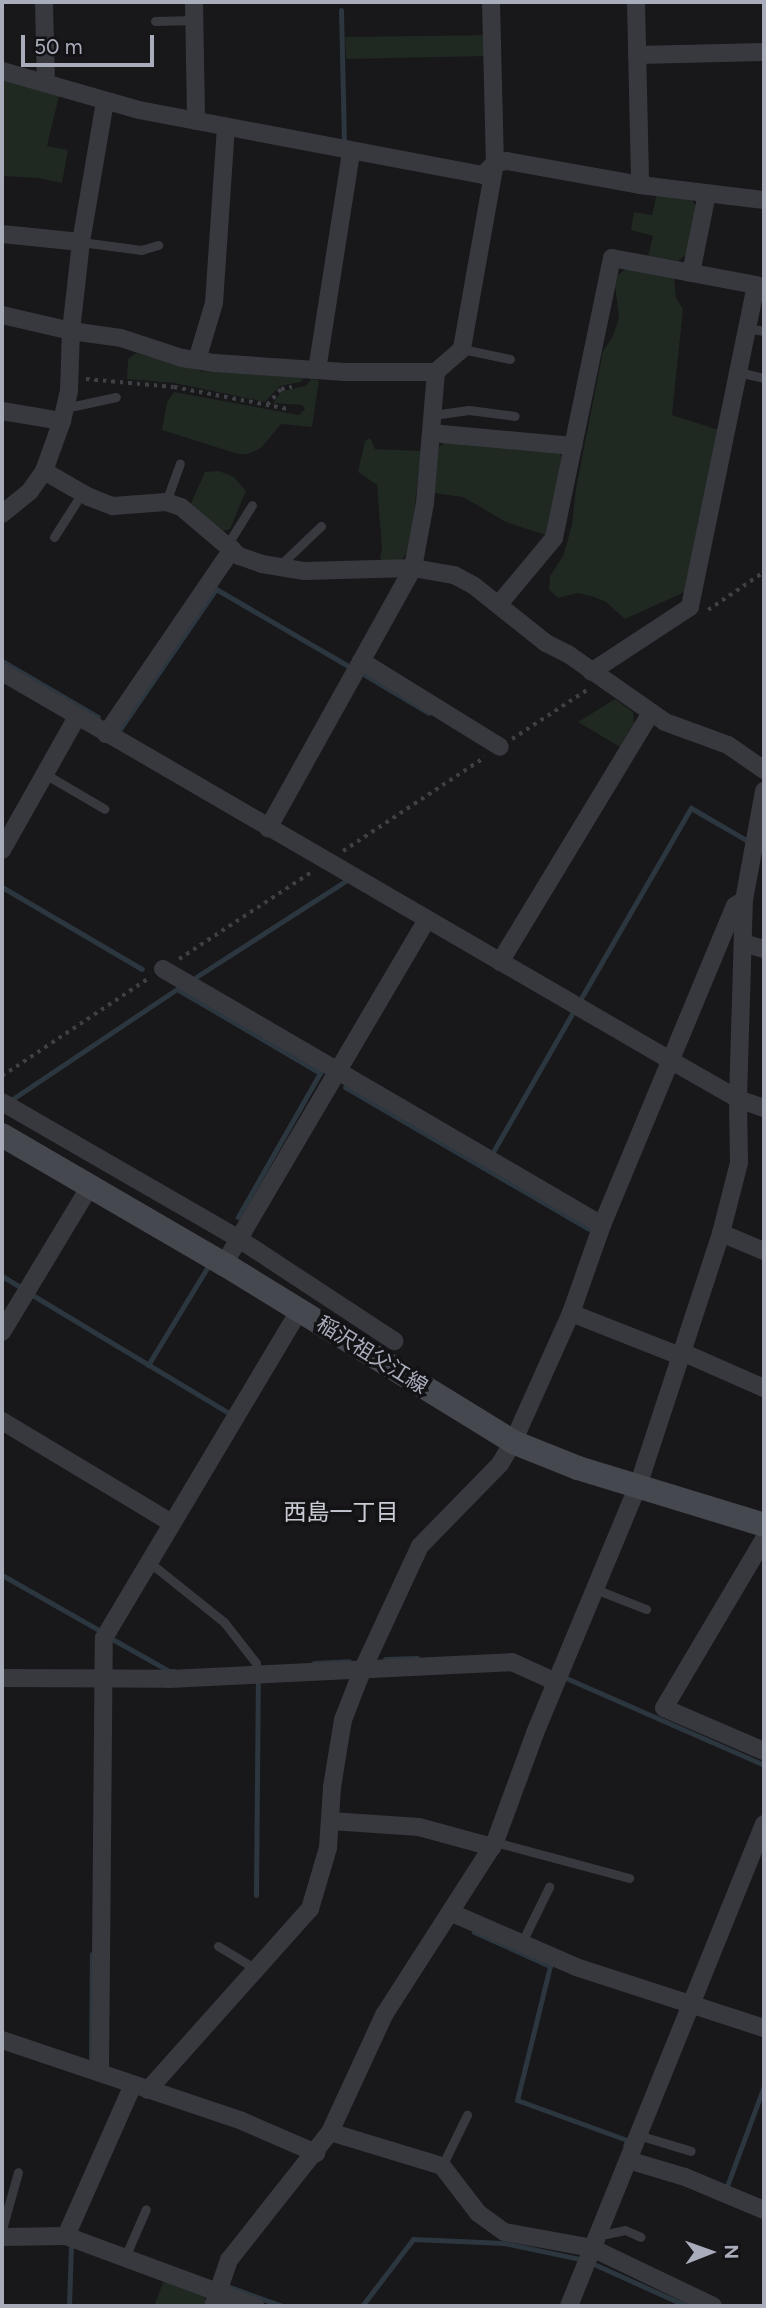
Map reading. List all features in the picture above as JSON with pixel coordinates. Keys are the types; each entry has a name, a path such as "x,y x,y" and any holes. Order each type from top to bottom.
{"main road":[{"name":"稲沢祖父江線","path":"2,1135 224,1264 513,1442 578,1468 764,1525"}],"street":[{"path":"44,2 46,83"},
{"path":"194,2 196,121"},
{"path":"2,315 71,331 121,338 197,360 317,370 436,372 463,349 495,163 491,2"},
{"path":"636,2 640,185"},
{"path":"637,55 764,51"},
{"path":"2,71 106,102 351,152 483,175 495,163 507,161 640,185 764,200"},
{"path":"2,514 30,491 44,471 64,415 70,378 71,331 80,242 106,102"},
{"path":"197,360 214,303 226,126"},
{"path":"317,370 351,152"},
{"path":"691,273 707,194"},
{"path":"2,234 80,242"},
{"path":"499,604 554,538 612,258 756,285 756,329 738,372 690,607 597,676"},
{"path":"268,828 413,568 422,526 436,372"},
{"path":"2,411 64,415"},
{"path":"432,424 573,446"},
{"path":"44,471 82,493 113,506 166,502 181,507 239,556 279,567 304,571 413,568 454,575 499,604 546,643 568,653 665,722 729,745 764,770"},
{"path":"106,734 230,547"},
{"path":"361,662 500,747"},
{"path":"2,672 738,1099 764,1108"},
{"path":"500,962 651,713"},
{"path":"2,850 77,717"},
{"path":"215,2298 229,2260 330,2132 384,2015 494,1844 556,1682 638,1486 721,1233 739,1163 738,1099 744,900 764,791"},
{"path":"66,2236 141,2087 258,1970 310,1909 328,1848 332,1787 343,1720 362,1671 420,1546 500,1464 513,1442 571,1312 602,1225 735,906 744,900"},
{"path":"224,1264 427,920"},
{"path":"743,943 764,949"},
{"path":"163,969 602,1225"},
{"path":"2,1102 239,1239 394,1341"},
{"path":"2,1332 90,1186"},
{"path":"721,1233 764,1251"},
{"path":"100,2073 104,1638 299,1311"},
{"path":"571,1312 764,1388"},
{"path":"2,1421 172,1523"},
{"path":"764,1539 664,1708 764,1751"},
{"path":"2,1678 104,1679 257,1675 512,1662 556,1682"},
{"path":"331,1821 418,1827 494,1844"},
{"path":"569,2306 764,1824"},
{"path":"452,1913 576,1967 764,2028"},
{"path":"2,2040 242,2121 316,2152"},
{"path":"330,2132 442,2166 478,2213 505,2232 595,2240 713,2306"},
{"path":"628,2160 685,2177 764,2210"},
{"path":"2,2237 66,2236 125,2257 215,2298 255,2306"}],"lane":[{"path":"155,21 195,20"},
{"path":"80,242 141,250 158,245"},
{"path":"463,349 510,359"},
{"path":"738,372 764,378"},
{"path":"64,415 116,397"},
{"path":"432,424 469,410 516,416"},
{"path":"166,502 180,463"},
{"path":"54,537 82,493"},
{"path":"230,547 252,505"},
{"path":"279,567 321,526"},
{"path":"45,774 105,809"},
{"path":"149,1562 224,1622 256,1663 257,1675"},
{"path":"595,1589 646,1608"},
{"path":"494,1844 629,1878"},
{"path":"521,1944 549,1887"},
{"path":"218,1946 258,1970"},
{"path":"442,2166 467,2115"},
{"path":"638,2135 691,2151"},
{"path":"2,2230 18,2172"},
{"path":"125,2257 146,2209"},
{"path":"595,2240 606,2234 625,2230 641,2237"}],"path":[{"path":"70,378 174,387 288,409"},
{"path":"706,611 764,572"},
{"path":"2,1076 500,747 597,676"}],"shaded area":[{"path":"489,35 490,56 346,59 345,37"},
{"path":"4,80 59,96 47,146 68,150 62,183 38,178 2,176"},
{"path":"657,193 690,198 697,207 686,255 678,261 648,256 653,236 631,230 634,212 652,215"},
{"path":"627,268 674,277 676,298 683,309 672,415 722,431 689,590 625,619 606,602 594,597 578,593 558,598 549,590 550,576 563,556 572,525 576,488 603,351 613,336 619,317 615,285 618,275"},
{"path":"136,353 201,371 304,378 301,382 280,386 265,402 174,383 127,379 128,359"},
{"path":"311,379 319,380 312,427 281,424 261,448 248,454 238,454 162,430 167,402 174,392 299,415 305,409 302,405 273,403 282,391 306,386"},
{"path":"370,438 375,449 421,451 410,550 401,560 382,561 380,557 382,549 377,485 358,472 365,441"},
{"path":"446,441 558,451 563,459 546,535 506,522 463,497 433,493 438,448"},
{"path":"219,471 234,477 246,491 230,529 223,531 198,513 191,503 205,472"},
{"path":"615,699 633,712 634,723 620,747 578,722"},
{"path":"165,2278 204,2293 206,2306 154,2306"}],"waterway":[{"path":"341,10 344,142"},
{"path":"120,729 216,589 350,667"},
{"path":"2,661 98,717"},
{"path":"365,675 429,713"},
{"path":"580,1000 691,808 746,840"},
{"path":"196,977 344,882"},
{"path":"2,887 142,969"},
{"path":"14,1098 177,989 320,1073 238,1217"},
{"path":"494,1150 572,1014"},
{"path":"345,1087 589,1229"},
{"path":"148,1365 207,1268"},
{"path":"2,1276 20,1287"},
{"path":"34,1296 229,1413"},
{"path":"2,1575 97,1629"},
{"path":"114,1640 169,1671 174,1671"},
{"path":"385,1659 417,1658"},
{"path":"314,1663 349,1661"},
{"path":"566,1678 764,1765"},
{"path":"256,1895 258,1682"},
{"path":"474,1932 550,1966 517,2100 627,2140 625,2146"},
{"path":"91,2059 92,1954"},
{"path":"727,2186 764,2086"},
{"path":"362,2306 413,2239 504,2243 580,2259"},
{"path":"69,2306 71,2245"},
{"path":"596,2265 687,2306"},
{"path":"227,2286 282,2306"}],"district":[{"name":"西島一丁目","path":"341,1512"}]}
